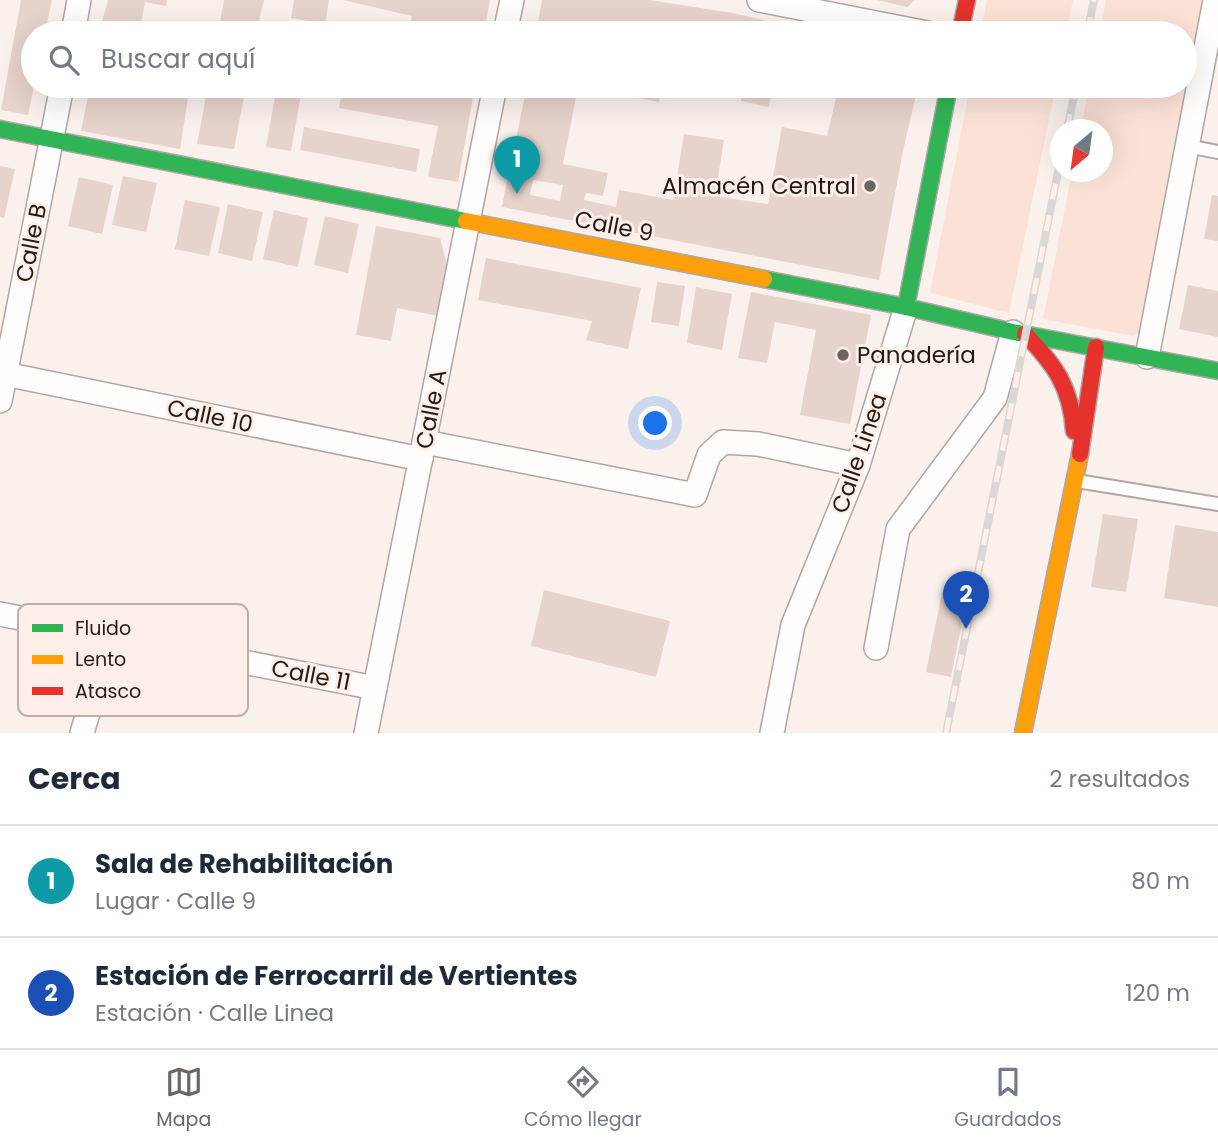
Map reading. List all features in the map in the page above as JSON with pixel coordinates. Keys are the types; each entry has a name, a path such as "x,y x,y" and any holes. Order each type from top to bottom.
{"street":[{"path":"75,21 79,0"},
{"path":"508,21 512,0"},
{"path":"759,0 866,21"},
{"path":"963,21 967,0"},
{"path":"1197,94 1215,0"},
{"name":"Calle B","path":"0,401 3,374 60,98"},
{"name":"Calle A","path":"366,733 493,98"},
{"name":"Calle Linea","path":"772,733 793,625 858,465 906,307 947,98"},
{"path":"1147,357 1196,98"},
{"name":"Calle 9","path":"0,129 1218,371"},
{"path":"876,648 898,529 995,398 1019,333 1052,360 1068,390 1074,419 1076,481"},
{"path":"1023,733 1076,481 1096,347"},
{"name":"Calle 10","path":"3,374 423,450 695,495 709,455 723,442 758,444 858,465"},
{"name":"Calle 11","path":"0,614 18,618"},
{"name":"Calle 11","path":"248,663 375,688"},
{"path":"82,733 87,716"}],"lane":[{"path":"1187,146 1218,152"},
{"path":"1076,481 1218,504"}],"shaded area":[{"path":"987,0 1073,0 1069,21 983,21"},
{"path":"1106,0 1203,0 1197,32 1197,21 1102,21"},
{"path":"968,98 1054,98 1009,313 930,293"},
{"path":"1087,98 1185,98 1141,331 1133,336 1043,319 1070,182 1113,182 1113,119 1083,119"}],"building":[{"path":"21,0 52,0 48,21 21,21 21,98 32,98 28,115 1,110"},
{"path":"108,0 167,0 166,6 145,2 141,21 102,21"},
{"path":"224,0 264,0 259,21 220,21"},
{"path":"294,0 329,0 326,21 291,18"},
{"path":"343,0 490,0 486,21 411,21 412,16"},
{"path":"542,0 650,0 767,21 538,21"},
{"path":"877,0 915,0 907,7"},
{"path":"88,98 188,98 180,149 81,131"},
{"path":"206,98 244,98 234,149 197,144"},
{"path":"275,98 300,98 291,151 266,147"},
{"path":"341,98 473,98 458,182 428,177 438,126 339,108"},
{"path":"524,98 576,98 563,164 608,173 603,196 586,193 584,200 616,207 619,190 673,200 684,134 724,140 715,196 768,204 782,127 827,136 836,98 915,98 879,280 502,207 510,164 528,168 530,157 513,153","holes":["533,180 563,185 560,201 530,195"]},
{"path":"637,98 660,98 659,102"},
{"path":"741,98 770,98 769,107 741,101"},
{"path":"304,127 420,149 416,172 300,150"},
{"path":"0,166 15,169 4,218 0,217"},
{"path":"123,176 157,183 146,232 112,225"},
{"path":"79,177 113,185 102,234 68,226"},
{"path":"1212,195 1218,196 1218,241 1204,239"},
{"path":"185,200 220,207 209,256 175,249"},
{"path":"228,204 263,212 252,261 218,253"},
{"path":"274,210 308,218 298,267 263,259"},
{"path":"325,216 359,224 348,273 314,265"},
{"path":"376,226 440,238 448,269 439,316 397,308 391,341 356,335"},
{"path":"486,258 641,288 628,349 586,340 592,321 478,300"},
{"path":"657,282 685,286 679,326 651,322"},
{"path":"1188,285 1218,291 1218,337 1179,329"},
{"path":"696,287 732,294 722,350 687,343"},
{"path":"751,292 871,315 850,424 800,415 816,330 775,322 767,363 738,358"},
{"path":"1103,514 1138,519 1126,592 1091,587"},
{"path":"1175,525 1218,532 1218,607 1164,598"},
{"path":"544,590 670,621 656,677 531,646"},
{"path":"942,592 967,598 951,677 926,672"}],"railway":[{"path":"1090,21 1094,0"},
{"path":"1069,119 1074,98"},
{"path":"946,733 1056,182"}],"traffic: fast":[{"path":"906,307 947,98"},
{"path":"0,129 466,221"},
{"path":"764,279 906,307 1013,332 1218,371"}],"traffic: slow":[{"path":"466,221 764,279"},
{"path":"1023,733 1080,454"}],"traffic: jam":[{"path":"963,21 967,0"},
{"path":"1025,334 1060,378 1069,402 1074,431"},
{"path":"1080,454 1096,347"}],"place":[{"name":"Almacén Central","path":"870,186"},
{"name":"Sala de Rehabilitación","path":"517,194"},
{"name":"Panadería","path":"843,355"},
{"name":"Estación de Ferrocarril de Vertientes","path":"966,629"}]}
